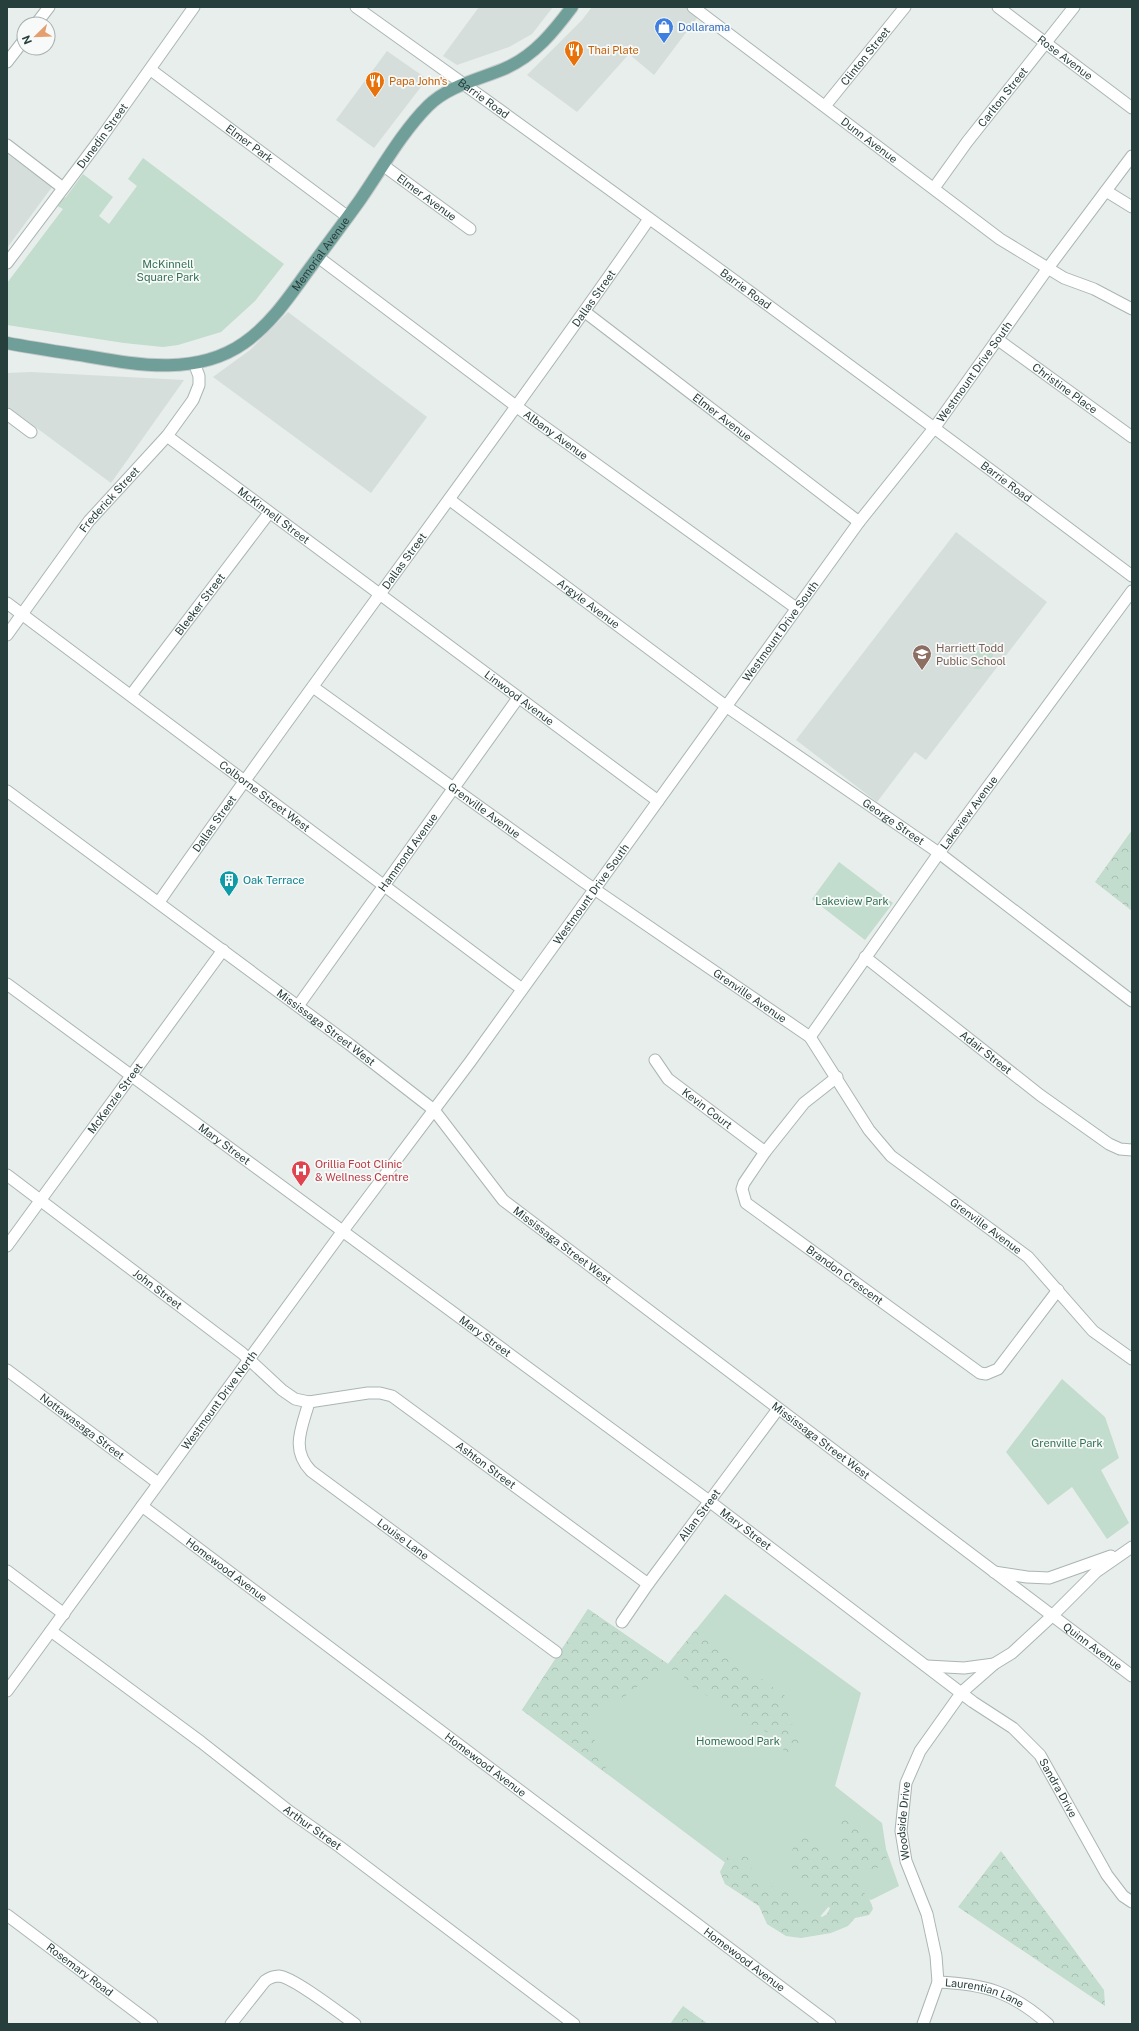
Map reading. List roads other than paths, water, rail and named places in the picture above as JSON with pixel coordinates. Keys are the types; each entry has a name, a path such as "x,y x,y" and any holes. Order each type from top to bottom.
{"main road":[{"name":"Memorial Avenue","path":"7,343 129,363 171,366 194,363 219,356 242,344 260,330 277,313 348,217 415,121 429,105 438,97 465,84 508,67 529,54 549,37 572,7"}],"street":[{"path":"42,16 49,7"},
{"name":"Dunedin Street","path":"7,263 151,70 194,7"},
{"name":"Barrie Road","path":"356,7 465,84 935,427 1132,576"},
{"name":"Dunn Avenue","path":"693,7 1000,239 1064,278 1094,289 1132,309"},
{"name":"Clinton Street","path":"825,106 905,7"},
{"name":"Rose Avenue","path":"998,7 1132,108"},
{"name":"Carlton Street","path":"934,188 967,142 1074,7"},
{"path":"7,62 16,50"},
{"name":"Elmer Park","path":"151,70 348,217"},
{"path":"7,145 63,188"},
{"name":"Westmount Drive South","path":"434,1110 727,707 796,608 859,522 935,427 1048,268 1132,156"},
{"name":"Elmer Avenue","path":"384,166 470,229"},
{"path":"1106,191 1132,207"},
{"name":"Dallas Street","path":"159,902 313,687 517,407 649,219"},
{"name":"Albany Avenue","path":"318,257 517,407 796,608"},
{"name":"Elmer Avenue","path":"585,312 859,522"},
{"name":"Christine Place","path":"997,339 1132,437"},
{"name":"Frederick Street","path":"7,635 89,521 167,436 193,400 197,390 199,376 194,363"},
{"path":"7,414 31,432"},
{"name":"McKinnell Street","path":"167,436 381,594"},
{"name":"Argyle Avenue","path":"450,500 727,707"},
{"name":"Bleeker Street","path":"131,695 269,512"},
{"name":"Lakeview Avenue","path":"810,1037 938,854 1132,591"},
{"name":"Linwood Avenue","path":"381,594 518,698 658,801"},
{"name":"Colborne Street West","path":"7,603 246,780 385,887 522,989"},
{"name":"Grenville Avenue","path":"313,687 594,890 810,1037 837,1077 869,1130 891,1156 1015,1246 1028,1257 1093,1331 1132,1358"},
{"name":"Hammond Avenue","path":"298,1006 385,887 452,788 518,698"},
{"name":"George Street","path":"727,707 938,854 1132,1001"},
{"name":"Mississaga Street West","path":"7,791 159,902 434,1110 503,1200 663,1319 778,1409 1052,1616"},
{"name":"McKenzie Street","path":"7,1246 223,950"},
{"name":"Adair Street","path":"865,957 1040,1095 1109,1144 1120,1149 1132,1150"},
{"name":"Mary Street","path":"7,984 709,1501 962,1692"},
{"name":"Kevin Court","path":"655,1060 668,1079 765,1152"},
{"name":"Brandon Crescent","path":"837,1077 804,1103 765,1152 744,1183 742,1189 746,1203 980,1373 986,1374 998,1369 1058,1290"},
{"name":"Westmount Drive North","path":"7,1691 342,1232 434,1110"},
{"name":"John Street","path":"7,1175 249,1360 282,1390 295,1399 308,1402"},
{"name":"Nottawasaga Street","path":"7,1370 158,1483"},
{"name":"Ashton Street","path":"308,1402 368,1393 380,1393 392,1396 648,1584"},
{"name":"Louise Lane","path":"308,1402 298,1446 304,1464 311,1471 556,1652"},
{"name":"Allan Street","path":"622,1622 648,1584 778,1409"},
{"name":"Homewood Avenue","path":"142,1506 830,2024"},
{"path":"994,1572 1027,1577 1049,1578 1129,1549"},
{"path":"1052,1616 1096,1572 1129,1549"},
{"path":"7,1571 64,1614"},
{"name":"Woodside Drive","path":"923,2024 938,1982 933,1936 906,1861 901,1821 906,1783 920,1750 962,1692 994,1664 1012,1653 1052,1616"},
{"name":"Quinn Avenue","path":"1052,1616 1132,1676"},
{"name":"Arthur Street","path":"51,1631 200,1742 289,1812 340,1847 574,2024"},
{"name":"Woodside Drive","path":"927,1666 964,1668 994,1664"},
{"name":"Sandra Drive","path":"962,1692 973,1702 1013,1728 1040,1755 1107,1875 1124,1896 1132,1902"},
{"name":"Rosemary Road","path":"7,1915 152,2024"},
{"path":"231,2024 265,1981 272,1977 281,1976 318,1997 355,2024"},
{"name":"Laurentian Lane","path":"938,1982 979,1985 1005,1994 1048,2024"}],"place":[{"name":"Dollarama","path":"664,44"},
{"name":"Thai Plate","path":"574,67"},
{"name":"Papa John's","path":"375,98"},
{"name":"Harriett Todd Public School","path":"922,671"},
{"name":"Oak Terrace","path":"229,897"},
{"name":"Orillia Foot Clinic & Wellness Centre","path":"301,1187"}],"park label":[{"name":"McKinnell Square Park","path":"168,270"},
{"name":"Lakeview Park","path":"852,901"},
{"name":"Grenville Park","path":"1067,1443"},
{"name":"Homewood Park","path":"738,1741"}]}
